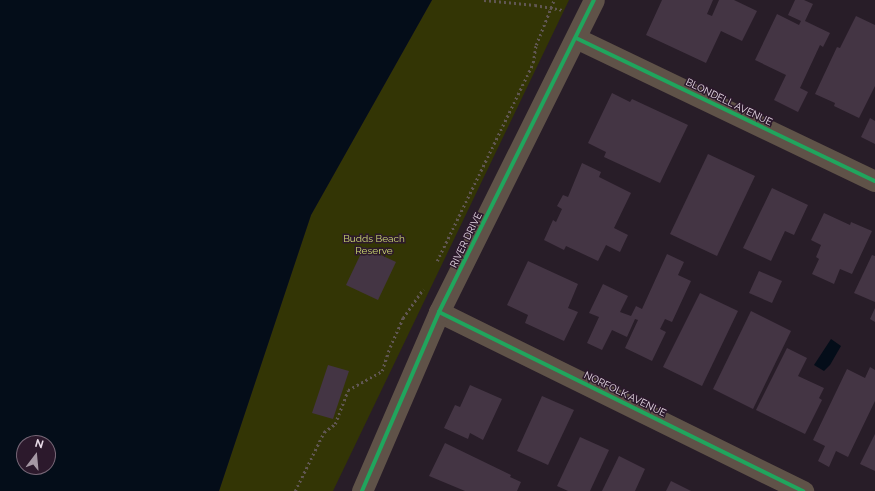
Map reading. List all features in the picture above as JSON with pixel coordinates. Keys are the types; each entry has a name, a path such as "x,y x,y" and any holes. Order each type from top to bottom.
{"street":[{"name":"RIVER DRIVE","path":"362,491 439,312 576,38 590,7"},
{"name":"BLONDELL AVENUE","path":"576,38 875,180"},
{"name":"NORFOLK AVENUE","path":"439,312 803,491"}],"path":[{"path":"484,0 550,7 590,7"},
{"path":"435,263 533,63 536,44 554,0"},
{"path":"295,491 324,432 335,424 348,390 382,371 402,318 426,285"}],"green space":[{"name":"Budds Beach Reserve","path":"432,0 569,0 333,491 219,491 311,215"}],"shaded area":[{"path":"0,0 432,0 311,215 219,491 0,491"},
{"path":"831,339 841,346 830,365 824,371 814,365"}],"building":[{"path":"662,0 713,0 707,14 712,16 719,0 734,0 757,11 742,41 721,31 706,63 646,35"},
{"path":"795,0 804,0 813,4 805,21 830,33 823,47 820,45 800,88 808,92 798,112 774,100 786,75 755,60 777,14 799,25 801,21 788,15"},
{"path":"856,16 875,25 875,86 859,118 834,106 835,103 815,94 837,47 840,48"},
{"path":"612,93 630,102 632,99 688,125 660,183 604,157 606,152 588,143"},
{"path":"870,118 875,121 875,144 861,137"},
{"path":"708,154 755,176 717,256 670,234"},
{"path":"582,163 601,172 599,177 631,193 614,228 628,235 620,252 606,245 598,261 566,246 564,250 544,240 553,220 556,222 562,209 557,206 563,195 568,197"},
{"path":"772,188 808,205 794,235 785,231 771,261 743,248"},
{"path":"824,213 850,225 851,222 872,231 852,274 840,269 834,284 812,274 819,259 816,257 821,245 811,240"},
{"path":"364,247 396,262 378,300 346,285"},
{"path":"667,254 684,262 678,275 691,281 672,322 665,319 660,329 666,332 652,361 625,348 638,320 635,319 627,337 612,330 602,350 587,343 599,317 589,313 603,284 628,296 620,312 631,316 636,306 642,309"},
{"path":"872,255 875,256 875,302 854,293"},
{"path":"528,261 578,284 568,308 578,312 564,341 525,323 528,315 507,305"},
{"path":"759,271 782,281 772,303 749,293"},
{"path":"700,293 738,311 702,386 663,367"},
{"path":"875,308 875,322 870,319"},
{"path":"751,311 791,331 753,409 713,389"},
{"path":"787,348 807,358 798,376 824,388 819,398 822,400 805,434 756,410"},
{"path":"328,365 349,371 333,419 312,413"},
{"path":"870,367 875,370 875,401 848,457 836,451 829,467 818,461 825,446 813,440 847,369 865,378"},
{"path":"470,385 502,399 483,440 470,433 468,439 444,428 455,405 460,407"},
{"path":"542,396 574,410 548,465 517,451"},
{"path":"875,434 875,471 860,464"},
{"path":"580,437 609,450 590,491 568,491 557,486"},
{"path":"445,443 511,475 510,477 521,482 517,491 465,491 429,476"},
{"path":"619,456 645,469 635,491 602,491"},
{"path":"671,481 691,491 666,491"}],"cycle path":[{"path":"362,491 439,312 594,0"},
{"path":"576,38 875,181"},
{"path":"439,312 803,491"}]}
